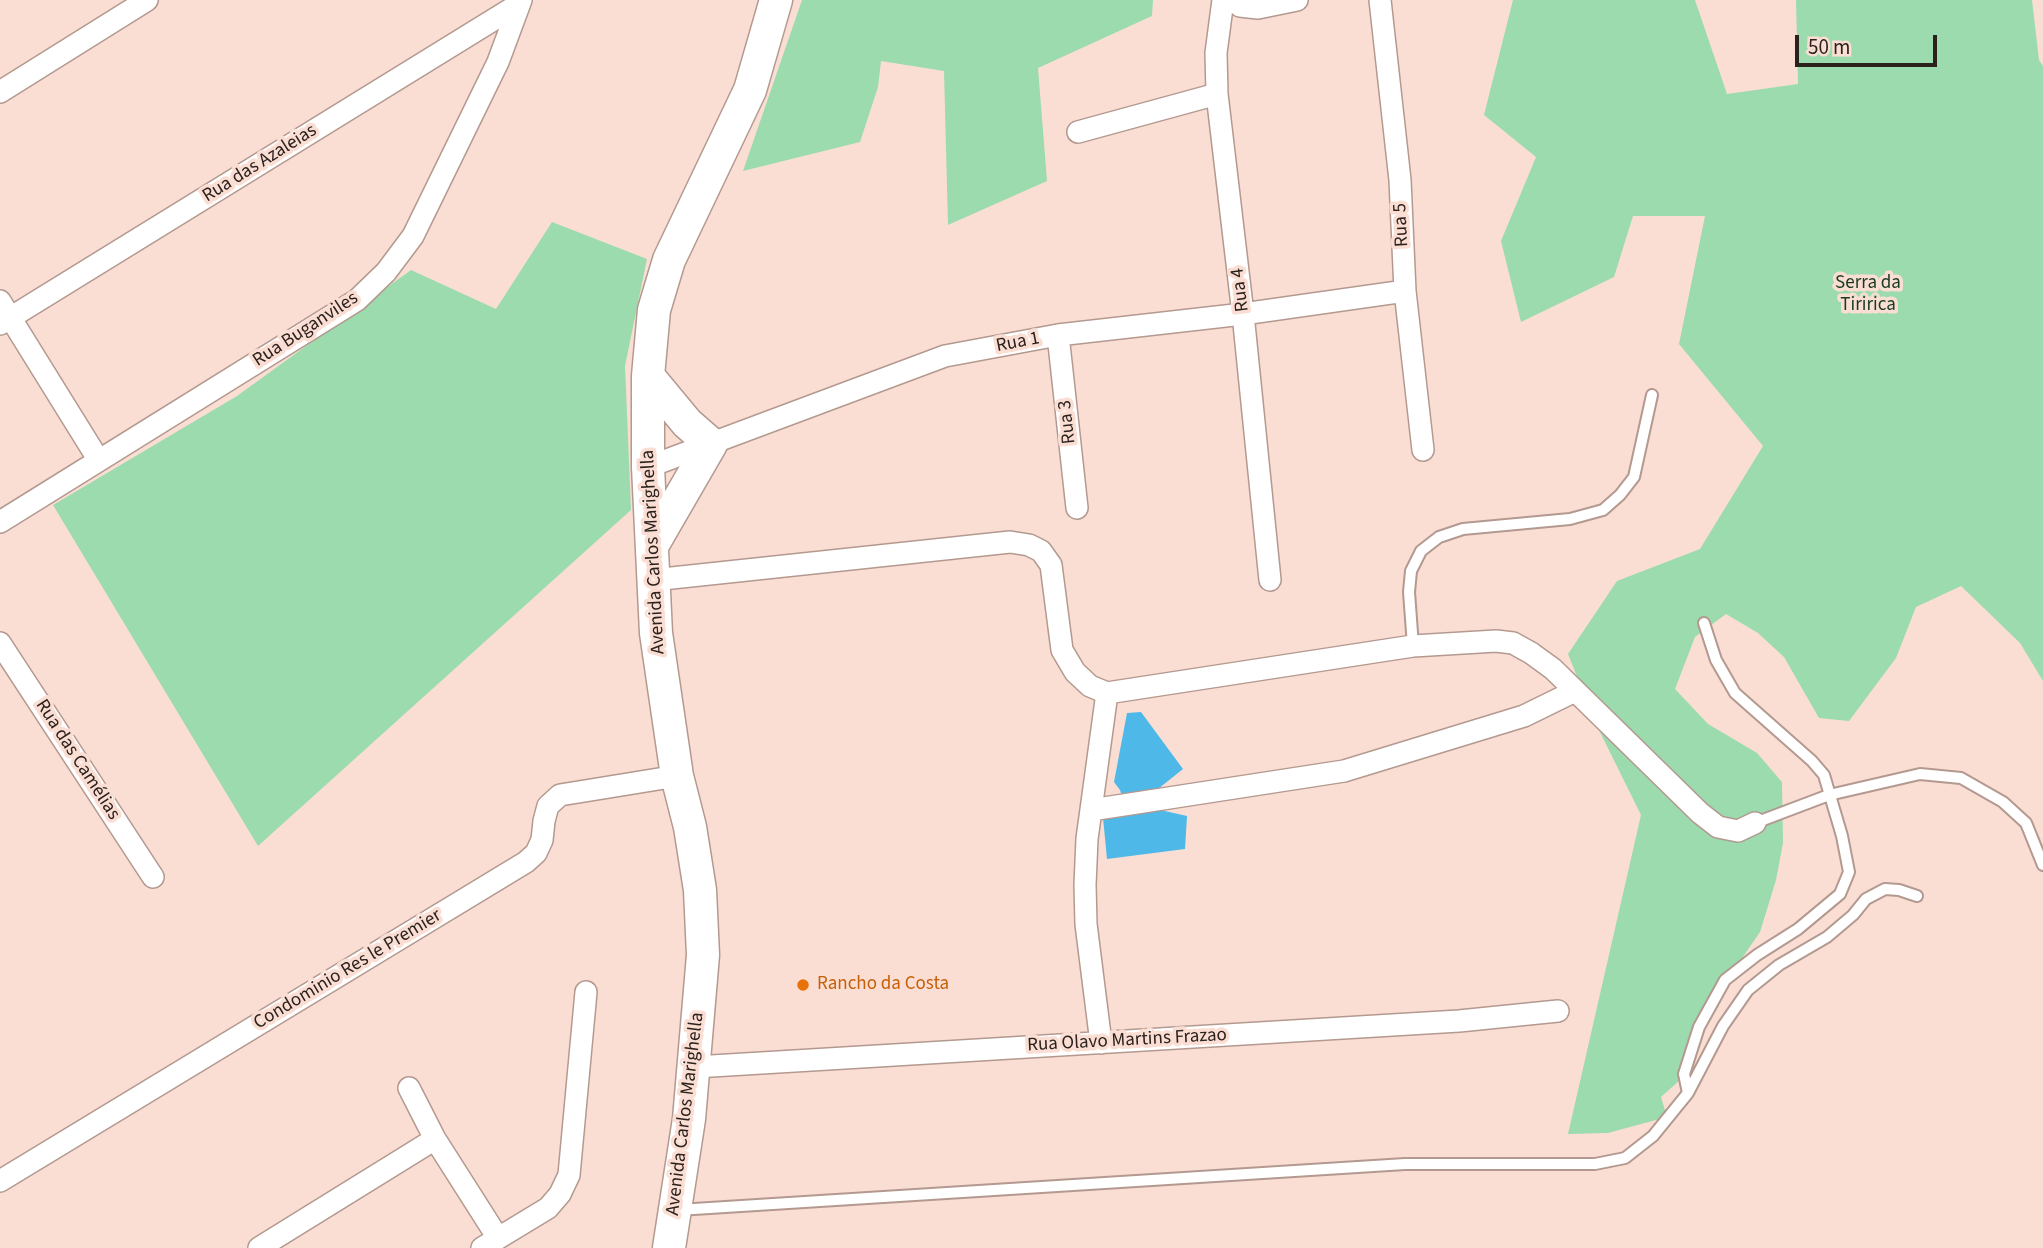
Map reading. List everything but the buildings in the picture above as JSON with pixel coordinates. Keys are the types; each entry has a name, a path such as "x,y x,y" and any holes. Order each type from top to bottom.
{"main road":[{"name":"Avenida Carlos Marighella","path":"669,1248 690,1119 703,955 700,890 690,827 677,776 656,633 648,467 648,376 654,310 669,260 750,90 776,0"},
{"path":"648,376 687,423 711,444 652,547"}],"street":[{"path":"0,92 147,0"},
{"name":"Rua 4","path":"1223,0 1216,53 1217,94 1270,580"},
{"path":"1233,0 1240,6 1258,8 1297,0"},
{"name":"Rua 5","path":"1380,0 1400,180 1405,291 1423,450"},
{"name":"Rua das Azaleias","path":"3,314 520,2"},
{"name":"Rua Buganviles","path":"0,522 357,300 386,272 413,236 498,62 520,2"},
{"path":"1078,132 1217,94"},
{"name":"Rua 1","path":"648,467 945,356 1058,335 1243,314 1405,291"},
{"path":"3,314 98,459"},
{"name":"Rua 3","path":"1058,335 1077,508"},
{"path":"653,580 1010,542 1029,545 1041,551 1051,565 1062,650 1075,671 1090,686 1107,693 1413,646 1496,641 1513,643 1553,669 1700,813 1718,827 1738,831 1755,823"},
{"name":"Rua das Camélias","path":"0,643 153,877"},
{"path":"1091,810 1344,771 1524,716 1575,691"},
{"path":"1101,1042 1086,924 1084,885 1107,693"},
{"name":"Condominio Res le Premier","path":"0,1181 526,862 536,853 542,840 548,806 560,795 677,776"},
{"path":"409,1088 490,1243 548,1208 560,1194 569,1175 586,992"},
{"name":"Rua Olavo Martins Frazao","path":"695,1067 1459,1021 1558,1011"},
{"path":"259,1248 435,1139"}],"lane":[{"path":"1413,646 1409,592 1411,571 1421,551 1439,537 1463,528 1570,519 1603,510 1620,495 1634,477 1652,395"},
{"path":"1688,1093 1684,1074 1699,1027 1726,980 1757,955 1798,929 1840,894 1849,872 1842,836 1824,775 1812,761 1735,693 1716,660 1704,623"},
{"path":"1755,823 1829,794 1920,774 1961,778 2003,802 2026,823 2043,865"},
{"path":"675,1210 1405,1164 1595,1164 1625,1158 1653,1136 1688,1093 1723,1026 1748,990 1779,964 1827,937 1853,915 1866,899 1885,889 1917,896"}],"green space":[{"path":"802,0 1153,0 1152,16 1038,68 1047,181 948,225 944,71 881,61 878,87 860,142 743,171"},
{"name":"Serra da Tiririca","path":"1513,0 1695,0 1727,94 1798,84 1796,0 2032,0 2039,60 2043,66 2043,681 2020,643 1961,586 1916,607 1896,658 1849,721 1819,718 1784,657 1758,633 1726,614 1695,637 1675,689 1708,724 1757,753 1782,782 1783,843 1776,880 1760,932 1721,989 1680,1080 1661,1097 1667,1117 1608,1133 1568,1134 1641,815 1596,724 1568,654 1617,581 1700,549 1763,446 1679,344 1705,216 1633,216 1614,277 1521,322 1501,241 1536,157 1484,115"},
{"path":"552,222 647,259 625,366 631,510 258,846 53,505 237,396 411,270 496,309"}],"water":[{"path":"1141,712 1183,769 1158,789 1156,809 1187,816 1185,849 1107,859 1103,818 1127,813 1120,790 1114,782 1127,713"}],"place":[{"name":"Rancho da Costa","path":"803,985"}]}
